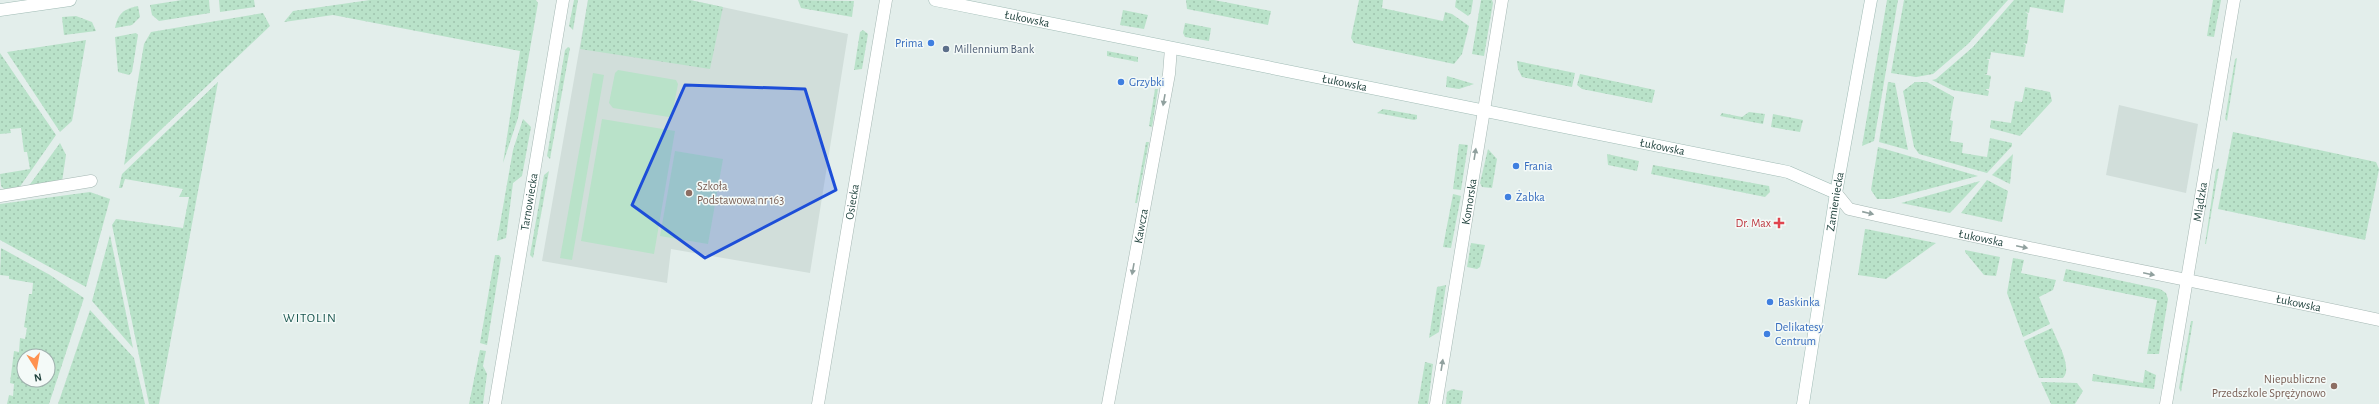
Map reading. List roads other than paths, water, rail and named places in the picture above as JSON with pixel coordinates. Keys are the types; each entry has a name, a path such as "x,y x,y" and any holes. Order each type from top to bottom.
{"street":[{"path":"0,10 70,0"},
{"name":"Tarnowiecka","path":"495,404 563,0"},
{"name":"Osiecka","path":"818,404 886,0"},
{"name":"Komorska","path":"1436,404 1482,110 1492,70 1502,0"},
{"name":"Zamieniecka","path":"1803,404 1836,193 1871,0"},
{"name":"Mlądzka","path":"2166,404 2234,0"},
{"name":"Łukowska","path":"943,1 1788,172 1836,193 1849,208 2156,276 2186,279 2379,320"},
{"name":"Kawcza","path":"1108,404 1167,82 1171,48"},
{"path":"0,196 91,181"}],"place":[{"name":"Prima","path":"931,43"},
{"name":"Millennium Bank","path":"946,49"},
{"name":"Grzybki","path":"1121,82"},
{"name":"Frania","path":"1516,166"},
{"name":"Szkoła Podstawowa nr 163","path":"689,193"},
{"name":"Żabka","path":"1508,197"},
{"name":"Dr. Max","path":"1779,223"},
{"name":"Baskinka","path":"1770,302"},
{"name":"Delikatesy Centrum","path":"1767,334"},
{"name":"Niepubliczne Przedszkole Sprężynowo","path":"2334,386"}],"district":[{"name":"WITOLIN","path":"310,317"}]}
